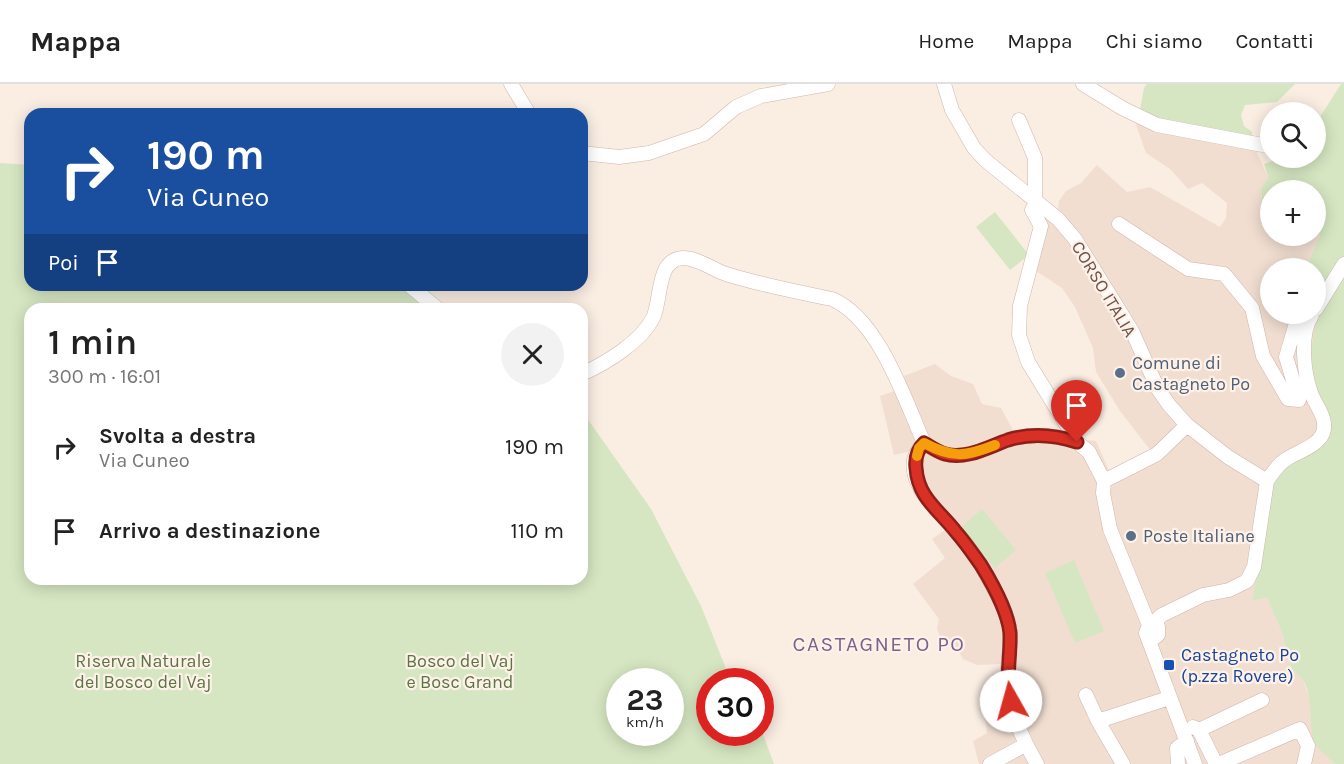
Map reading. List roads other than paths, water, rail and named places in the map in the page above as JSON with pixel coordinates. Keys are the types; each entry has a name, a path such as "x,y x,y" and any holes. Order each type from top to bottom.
{"street":[{"path":"511,84 525,108"},
{"path":"588,154 619,158 649,153 704,134 736,107 761,96 828,84"},
{"name":"CORSO ITALIA","path":"944,84 952,110 974,148 985,160 1058,219 1075,239 1132,331 1158,389 1187,425 1228,457 1267,481"},
{"path":"1083,84 1122,108 1157,125 1260,144"},
{"path":"1019,120 1035,158 1036,200 1032,210 1041,226 1020,306 1019,335 1028,362 1077,442 1089,452 1104,482 1103,493 1110,529 1153,630 1157,660 1195,764"},
{"path":"1119,224 1188,269 1224,274 1252,308 1263,356 1288,399 1299,399 1286,357 1296,324"},
{"path":"588,371 596,368 643,332 653,318 664,271 668,264 674,260 691,259 724,273 832,299 846,305 871,337 900,384 924,443 945,454 978,452 1010,440 1035,436 1059,436 1077,442"},
{"path":"1326,293 1344,264"},
{"path":"416,291 431,303"},
{"path":"1153,630 1170,613 1203,595 1242,585 1251,576 1266,500 1267,481 1284,460 1320,438 1324,431 1323,418 1311,392 1306,360 1311,324"},
{"path":"1104,482 1157,454 1187,425"},
{"path":"924,443 919,448 915,464 920,489 981,566 1007,621 1010,636 1007,686 1026,745 1037,764"},
{"path":"1086,695 1123,764"},
{"path":"1098,721 1169,698"},
{"path":"1199,730 1262,700"},
{"path":"1178,764 1177,748 1185,735 1196,727 1218,764 1300,729 1308,746 1301,763"},
{"path":"990,764 1026,745"}],"place":[{"name":"Comune di Castagneto Po","path":"1120,373"},
{"name":"Poste Italiane","path":"1131,536"},
{"name":"Castagneto Po (p.zza Rovere)","path":"1169,665"}],"district":[{"name":"CASTAGNETO PO","path":"879,644"}],"park label":[{"name":"Riserva Naturale del Bosco del Vaj","path":"143,671"},
{"name":"Bosco del Vaj e Bosc Grand","path":"460,671"}]}
